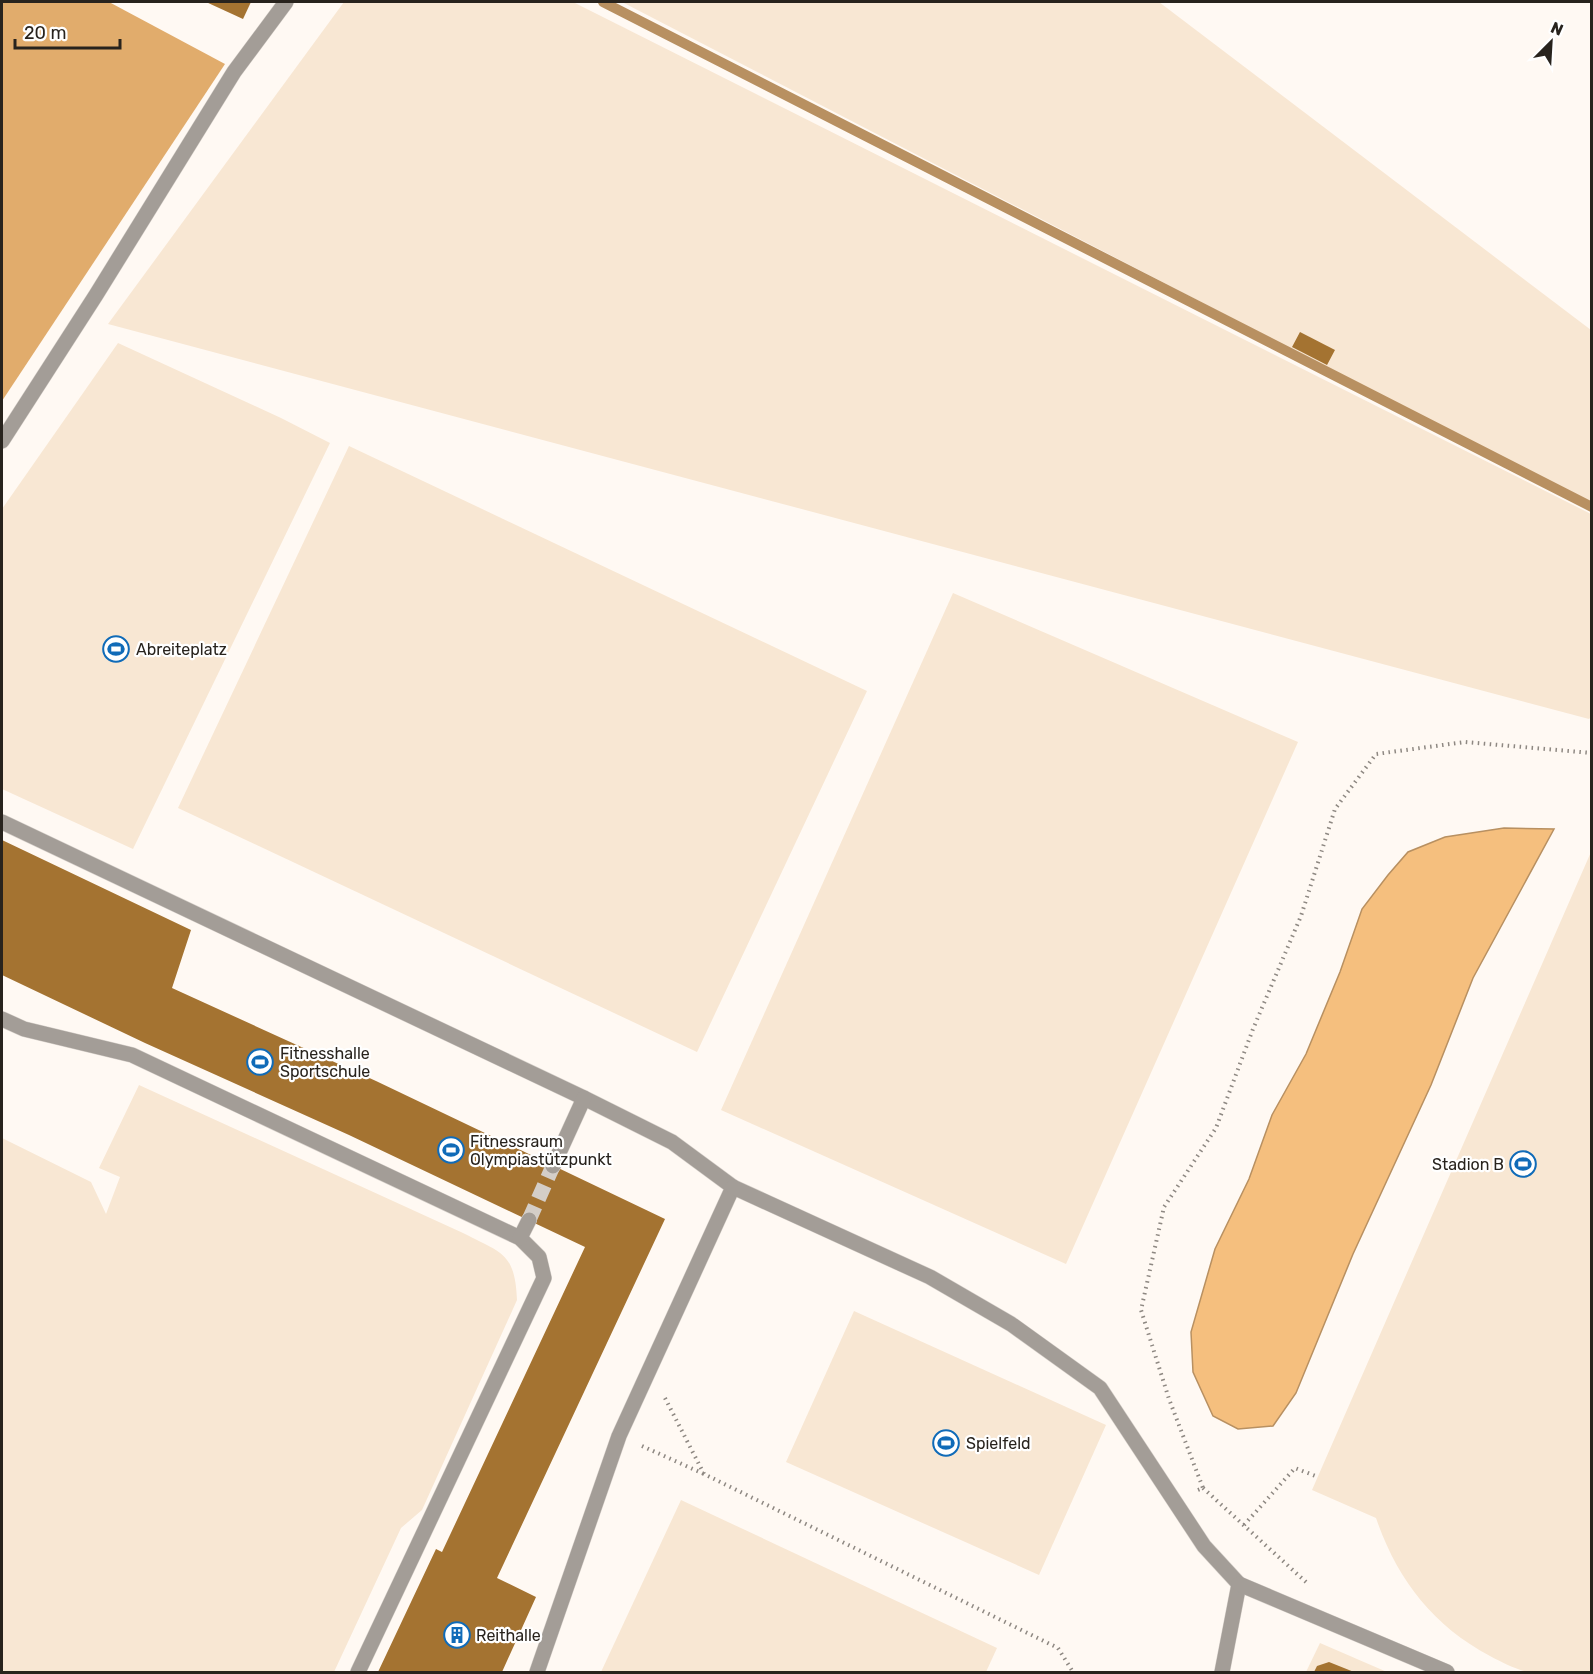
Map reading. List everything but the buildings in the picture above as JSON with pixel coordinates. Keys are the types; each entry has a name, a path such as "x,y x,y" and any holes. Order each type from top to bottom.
{"lane":[{"path":"2,441 96,295 234,72 286,2"},
{"path":"2,822 584,1098 672,1142 733,1187 930,1277 1011,1324 1100,1388 1204,1546 1239,1584 1447,1672"},
{"path":"2,1019 24,1029 132,1055 520,1238 540,1257 544,1278 358,1672"},
{"path":"553,1166 584,1098"},
{"path":"537,1672 619,1436 733,1187"},
{"path":"520,1238 529,1220"},
{"path":"1222,1672 1239,1584"}],"path":[{"path":"1317,1589 1307,1583 1203,1488 1169,1399 1141,1310 1164,1208 1216,1128 1253,1029 1300,916 1335,809 1376,754 1465,742 1592,753"},
{"path":"650,1368 704,1474"},
{"path":"619,1436 704,1474 1058,1648 1073,1672"},
{"path":"1244,1525 1294,1468 1318,1477"},
{"path":"1171,1498 1203,1488"}],"shaded area":[{"path":"2,2 109,2 225,64 2,401"},
{"path":"344,2 573,2 1591,514 1591,717 1589,719 108,324"},
{"path":"622,2 1159,2 1591,330 1591,504"},
{"name":"Abreiteplatz","path":"118,343 330,443 133,849 2,789 2,509"},
{"path":"349,446 867,691 697,1052 178,808"},
{"path":"953,593 1298,742 1066,1264 721,1110"},
{"path":"1504,828 1554,829 1473,978 1431,1085 1353,1254 1296,1393 1273,1426 1238,1429 1213,1416 1193,1372 1191,1332 1215,1249 1249,1179 1272,1115 1306,1054 1340,972 1362,909 1408,852 1445,837"},
{"name":"Stadion B","path":"1591,852 1591,1672 1535,1673 1499,1661 1469,1644 1451,1630 1434,1615 1406,1580 1376,1518 1312,1490"},
{"path":"139,1085 463,1233 504,1256 513,1273 517,1300 422,1510 401,1528 334,1672 2,1672 2,1138 91,1182 106,1214 120,1177 99,1168"},
{"name":"Spielfeld","path":"854,1311 1106,1425 1039,1575 786,1462"},
{"path":"681,1500 997,1648 986,1672 601,1672"},
{"path":"1320,1643 1387,1672 1306,1672"}],"waterway":[{"path":"603,2 1592,507"}],"tunnel":[{"path":"529,1220 553,1166"}],"place":[{"name":"Abreiteplatz","path":"116,649"},
{"name":"Fitnesshalle Sportschule","path":"260,1062"},
{"name":"Fitnessraum Olympiastützpunkt","path":"451,1150"},
{"name":"Stadion B","path":"1523,1164"},
{"name":"Spielfeld","path":"946,1443"},
{"name":"Reithalle","path":"457,1635"}]}
